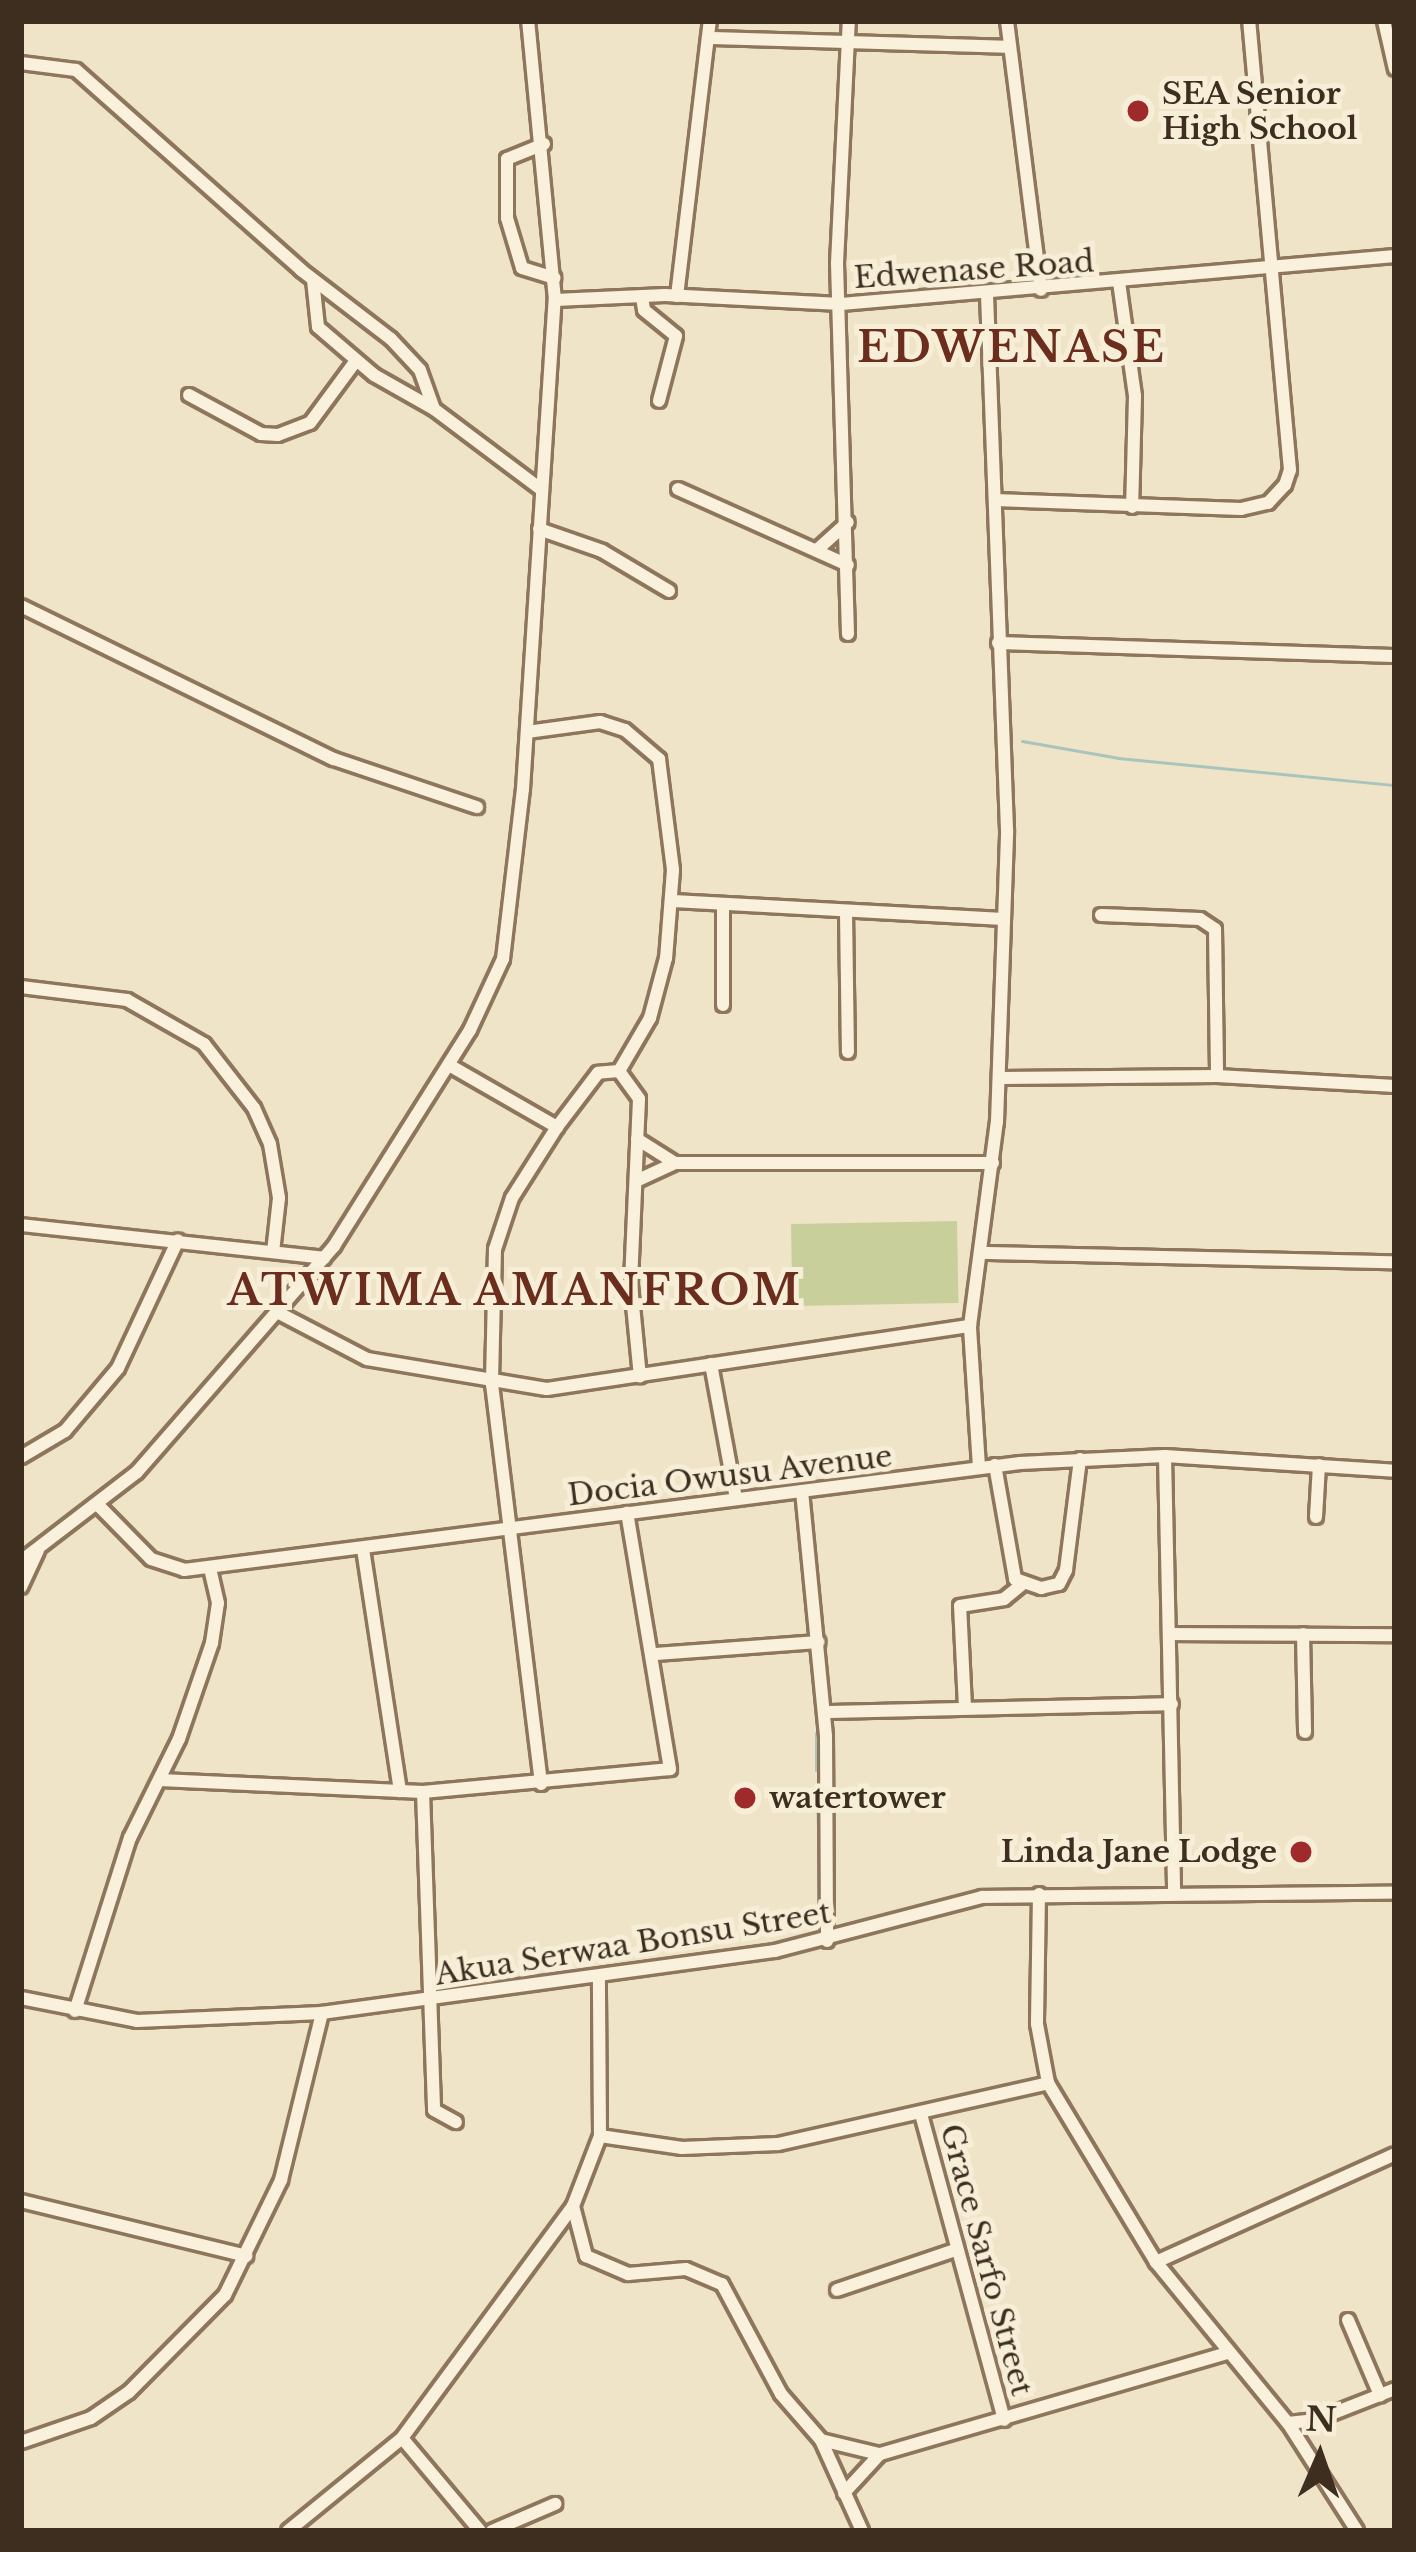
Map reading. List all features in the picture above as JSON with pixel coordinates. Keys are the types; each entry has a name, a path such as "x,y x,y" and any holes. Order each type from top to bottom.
{"street":[{"path":"21,1561 98,1506 324,1258 449,1065 507,946 527,732 556,278 528,21"},
{"path":"677,296 710,21"},
{"path":"848,634 841,304 849,21"},
{"path":"1007,21 1041,290"},
{"path":"995,500 1132,507 1259,506 1285,485 1290,470 1249,21"},
{"path":"1384,21 1395,69"},
{"path":"710,38 847,41 903,50 1008,47"},
{"path":"21,63 76,70 313,280 415,363 434,409"},
{"path":"544,144 510,154 506,201 522,268 556,278"},
{"name":"Edwenase Road","path":"555,300 677,296 841,304 987,295 1395,256"},
{"path":"313,280 315,322 355,362 434,409 542,490"},
{"path":"1119,282 1135,396 1132,507"},
{"path":"979,1467 970,1326 994,1163 1004,919 987,295"},
{"path":"642,297 644,310 676,335 659,401"},
{"path":"189,395 261,434 278,435 310,423 355,362"},
{"path":"678,489 848,565"},
{"path":"818,549 848,522"},
{"path":"539,529 602,551 669,591"},
{"path":"21,606 334,759 478,807"},
{"path":"998,643 1395,656"},
{"path":"527,732 600,722 626,730 659,759 673,901 656,1000 619,1071"},
{"path":"673,901 1004,919"},
{"path":"723,906 723,1005"},
{"path":"846,913 848,1052"},
{"path":"1101,915 1200,919 1215,929 1217,1076"},
{"path":"21,988 76,988 127,1000 204,1044 248,1099 270,1144 279,1198 272,1252"},
{"path":"449,1065 557,1127"},
{"path":"541,1784 506,1530 492,1384 498,1233 557,1127 598,1073 619,1071"},
{"path":"619,1071 639,1097 631,1285 640,1377"},
{"path":"1001,1078 1217,1076 1395,1086"},
{"path":"638,1138 675,1163"},
{"path":"636,1181 675,1163 994,1163"},
{"path":"21,1225 324,1258"},
{"path":"21,1457 65,1431 118,1368 178,1240"},
{"path":"984,1253 1395,1262"},
{"path":"279,1312 367,1359 492,1384 585,1388 711,1364 970,1326"},
{"path":"711,1364 736,1499"},
{"path":"1165,1456 1174,1894"},
{"name":"Docia Owusu Avenue","path":"98,1506 158,1564 210,1569 995,1465 1165,1456 1395,1471"},
{"path":"965,1707 960,1606 1004,1599 1021,1586 1052,1587 1063,1578 1080,1459"},
{"path":"995,1465 1021,1586"},
{"path":"1316,1517 1319,1465"},
{"path":"802,1491 825,1712 826,1941"},
{"path":"160,1780 423,1792 670,1769 655,1654 627,1514"},
{"path":"363,1549 400,1791"},
{"path":"21,1587 38,1551"},
{"path":"75,2011 130,1838 160,1780 217,1624 210,1569"},
{"path":"1170,1634 1395,1635"},
{"path":"1304,1634 1305,1732"},
{"path":"655,1654 819,1642"},
{"path":"825,1712 1172,1705"},
{"path":"423,1792 434,2110 456,2122"},
{"path":"1039,1894 1037,2024 1048,2083 1156,2262 1288,2422 1356,2531"},
{"name":"Akua Serwaa Bonsu Street","path":"21,1998 75,2011 167,2022 322,2013 599,1979 826,1941 920,1910 1039,1894 1395,1894"},
{"path":"288,2531 402,2438 573,2206 600,2136 599,1979"},
{"path":"21,2442 91,2418 129,2392 225,2295 246,2256 297,2129 322,2013"},
{"path":"600,2136 746,2147 921,2114 1048,2083"},
{"name":"Grace Sarfo Street","path":"921,2114 1004,2420"},
{"path":"1156,2262 1395,2154"},
{"path":"21,2201 246,2256"},
{"path":"573,2206 586,2255 628,2274 686,2270 722,2284 781,2394 821,2440 862,2531"},
{"path":"837,2290 955,2250"},
{"path":"1348,2320 1380,2396"},
{"path":"821,2440 880,2454 1227,2353"},
{"path":"1288,2422 1316,2420 1395,2389"},
{"path":"1304,2448 1316,2420"},
{"path":"402,2438 479,2531"},
{"path":"844,2493 880,2454"},
{"path":"492,2531 555,2504"}],"green space":[{"path":"957,1221 958,1303 792,1306 791,1224"}],"waterway":[{"path":"1022,741 1118,758 1395,785"},
{"path":"816,1733 816,1770"},
{"path":"817,1799 818,1834"},
{"path":"818,1842 818,1908"}],"place":[{"name":"SEA Senior High School","path":"1138,111"},
{"name":"watertower","path":"745,1798"},
{"name":"Linda Jane Lodge","path":"1301,1852"}],"district":[{"name":"EDWENASE","path":"1012,347"},
{"name":"ATWIMA AMANFROM","path":"515,1290"}]}
